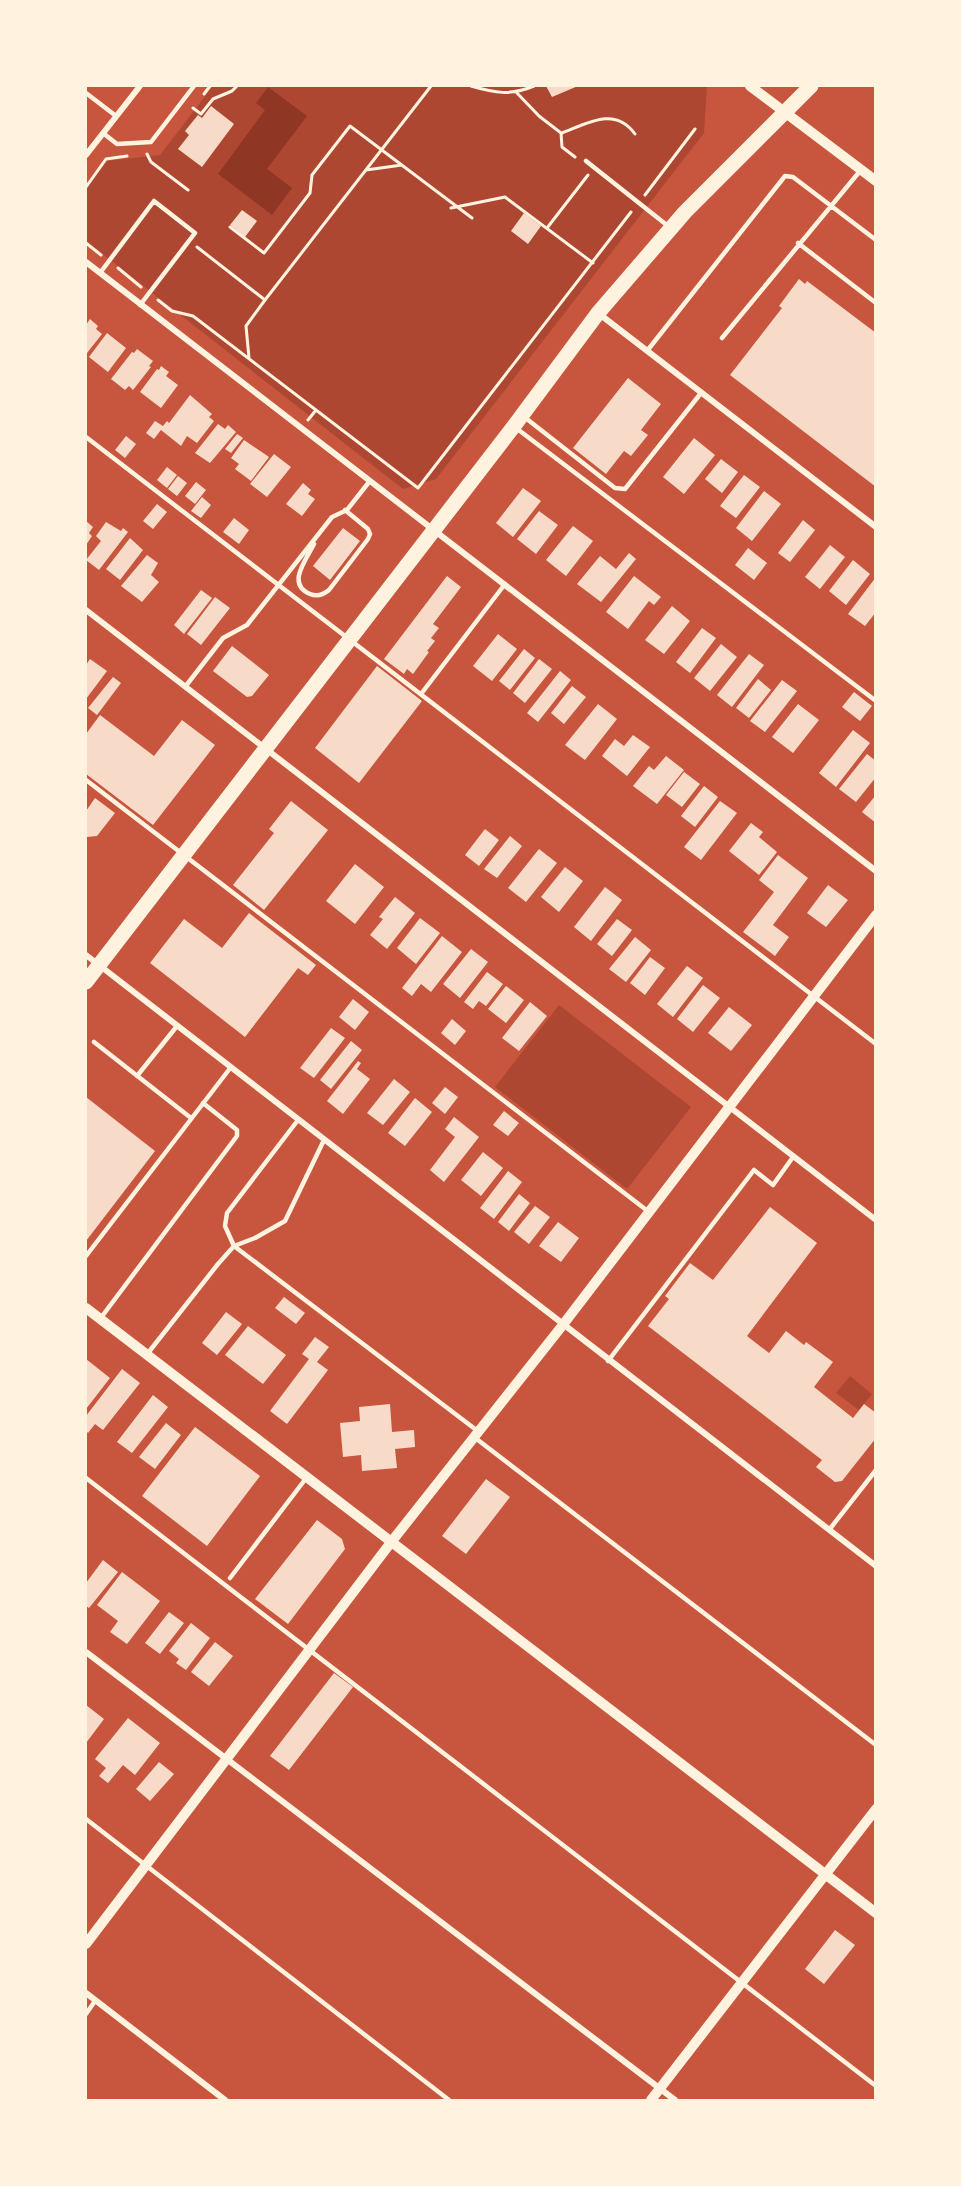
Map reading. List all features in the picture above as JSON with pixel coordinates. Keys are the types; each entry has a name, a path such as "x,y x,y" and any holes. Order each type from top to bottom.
{"main road":[{"path":"86,982 518,421 598,313 671,228 811,86"}],"street":[{"path":"86,155 140,86"},
{"path":"750,86 876,181"},
{"path":"86,262 876,871"},
{"path":"598,313 876,527"},
{"path":"86,610 728,1108 876,1220"},
{"path":"86,1944 392,1541 562,1326 876,915"},
{"path":"86,955 562,1326 876,1566"},
{"path":"86,1308 876,1913"},
{"path":"86,1652 675,2100"},
{"path":"651,2100 876,1809"},
{"path":"86,1993 225,2100"}],"lane":[{"path":"103,133 117,144 151,142 194,86"},
{"path":"86,93 116,116"},
{"path":"586,161 671,228"},
{"path":"722,338 798,243 861,170"},
{"path":"647,351 784,176 794,177 876,240"},
{"path":"100,273 154,201 195,233 140,305"},
{"path":"798,243 876,303"},
{"path":"518,421 615,488 625,489 701,393"},
{"path":"518,421 876,701"},
{"path":"86,437 876,1044"},
{"path":"185,687 223,638 247,625 332,517 345,510 369,482"},
{"path":"317,536 297,576 297,583 301,588 314,596 329,590 370,534 368,529 345,510"},
{"path":"421,694 505,584"},
{"path":"86,780 649,1212"},
{"path":"137,1076 177,1026"},
{"path":"94,1042 192,1118"},
{"path":"86,1256 231,1067"},
{"path":"100,1319 237,1136 237,1130 203,1103"},
{"path":"298,1120 227,1213 225,1226 234,1246 876,1745"},
{"path":"147,1354 234,1246 255,1238 285,1221 324,1140"},
{"path":"608,1361 754,1170 773,1185 793,1158"},
{"path":"829,1530 876,1470"},
{"path":"230,1578 307,1477"},
{"path":"86,1478 876,2086"},
{"path":"86,1819 449,2100"},
{"path":"86,2014 95,2001"}],"path":[{"path":"193,108 201,114 213,99 232,92 237,86"},
{"path":"250,359 246,326 431,86"},
{"path":"471,86 517,93 534,86"},
{"path":"517,93 561,133 562,147 575,157"},
{"path":"561,133 608,117 624,122 635,134"},
{"path":"230,227 264,253 310,193 312,175 350,126 472,219"},
{"path":"149,293 172,311 193,316 418,488 695,129"},
{"path":"147,154 151,162 188,190"},
{"path":"366,170 402,165"},
{"path":"547,228 594,168"},
{"path":"451,208 505,196 592,263"},
{"path":"189,241 266,300"}],"shaded area":[{"path":"213,86 707,86 704,133 436,479 403,489 86,241 86,190 107,161 160,155"},
{"path":"268,87 307,116 267,169 292,188 272,215 218,174 265,110 256,103"},
{"path":"559,1005 691,1107 627,1189 495,1087"},
{"path":"850,1376 872,1394 859,1410 836,1393"}],"building":[{"path":"546,86 578,86 552,97"},
{"path":"211,106 234,124 202,167 178,149 189,135 185,131 198,115 202,118"},
{"path":"242,210 257,221 245,237 230,225"},
{"path":"524,213 541,226 528,244 511,231"},
{"path":"799,279 805,284 807,281 876,333 876,487 730,375 782,308 779,306"},
{"path":"90,319 98,326 96,329 102,334 87,353 86,325"},
{"path":"107,333 126,348 108,372 89,357"},
{"path":"137,349 153,361 133,390 129,386 125,390 111,379 132,352 134,353"},
{"path":"161,366 169,372 166,376 178,385 161,408 140,392"},
{"path":"628,378 661,404 641,430 648,435 631,456 624,451 606,474 573,448"},
{"path":"190,395 212,414 209,417 214,421 197,443 187,436 181,446 161,430 154,439 146,433 155,421 163,426 167,421 169,423"},
{"path":"218,424 225,429 228,425 236,432 210,463 195,453"},
{"path":"237,434 243,438 231,453 225,449"},
{"path":"126,436 136,444 125,458 115,450"},
{"path":"694,438 715,455 684,494 663,477"},
{"path":"244,440 269,457 251,481 235,469 239,464 231,458"},
{"path":"274,454 291,467 267,497 250,484"},
{"path":"721,459 738,472 722,493 705,479"},
{"path":"167,467 177,475 167,488 157,480"},
{"path":"744,475 760,487 736,518 720,506"},
{"path":"178,476 187,483 177,496 168,489"},
{"path":"196,482 206,490 195,504 185,496"},
{"path":"303,483 311,490 308,494 315,499 302,516 286,504"},
{"path":"523,488 541,501 513,537 496,523"},
{"path":"764,491 781,504 752,541 736,528"},
{"path":"202,497 211,505 201,518 191,511"},
{"path":"157,504 167,512 153,529 143,521"},
{"path":"539,511 558,525 536,554 517,539"},
{"path":"234,518 249,530 239,544 223,532"},
{"path":"803,520 815,530 790,562 778,553"},
{"path":"86,521 93,527 89,533 92,536 86,545"},
{"path":"106,522 121,531 123,528 128,532 99,570 86,560 101,541 96,536"},
{"path":"573,526 593,541 566,576 546,560"},
{"path":"343,528 360,541 330,580 313,566"},
{"path":"130,538 143,550 120,580 106,569"},
{"path":"830,545 845,557 820,589 805,577"},
{"path":"748,548 767,563 754,580 735,565"},
{"path":"629,553 636,559 601,602 577,584 600,556 616,569"},
{"path":"147,555 158,563 151,575 159,582 142,602 121,586"},
{"path":"853,560 870,574 846,605 829,591"},
{"path":"447,576 461,587 433,624 439,628 431,638 435,641 427,651 429,652 413,674 407,669 404,674 384,659"},
{"path":"634,576 661,597 654,605 649,601 628,629 606,612"},
{"path":"876,577 876,612 865,626 848,614"},
{"path":"201,590 212,598 184,634 174,625"},
{"path":"215,597 230,608 201,645 187,634"},
{"path":"672,606 690,621 664,654 645,640"},
{"path":"702,628 716,638 690,673 676,662"},
{"path":"498,634 517,649 492,681 473,666"},
{"path":"721,644 737,657 710,691 694,678"},
{"path":"232,646 269,675 252,696 247,697 213,671"},
{"path":"524,649 535,658 510,690 499,681"},
{"path":"749,654 764,665 732,707 717,695"},
{"path":"90,659 107,671 86,699 86,665"},
{"path":"539,659 552,669 525,703 513,693"},
{"path":"377,666 422,701 359,783 315,748"},
{"path":"560,671 571,680 538,722 527,713"},
{"path":"113,677 121,683 97,715 88,708"},
{"path":"758,679 771,690 749,718 736,708"},
{"path":"782,680 797,691 765,732 750,721"},
{"path":"572,686 586,697 564,724 551,713"},
{"path":"854,692 872,706 860,721 842,707"},
{"path":"598,704 617,719 585,760 565,745"},
{"path":"798,704 819,720 793,753 772,737"},
{"path":"100,715 154,756 182,720 215,745 153,825 86,774 86,734"},
{"path":"853,730 870,743 836,787 819,773"},
{"path":"633,735 650,747 627,776 602,756 615,739 624,746"},
{"path":"867,754 876,761 876,777 856,802 839,789"},
{"path":"666,756 684,770 657,804 633,786 649,766 654,770"},
{"path":"684,772 700,784 682,807 666,795"},
{"path":"704,786 718,797 695,827 681,816"},
{"path":"876,795 876,823 862,812"},
{"path":"95,798 115,813 97,836 87,837 86,811"},
{"path":"291,801 328,830 264,910 233,885 274,833 269,829"},
{"path":"720,801 737,813 701,860 684,847"},
{"path":"751,823 763,832 759,837 777,852 759,875 729,851"},
{"path":"485,829 499,840 479,866 465,855"},
{"path":"510,836 522,846 497,878 484,869"},
{"path":"539,849 557,863 526,902 508,888"},
{"path":"778,855 808,878 773,925 789,937 775,956 743,932 774,892 759,880"},
{"path":"355,864 384,887 355,924 326,901"},
{"path":"565,867 583,881 559,912 541,897"},
{"path":"828,885 848,900 826,927 807,913"},
{"path":"605,887 622,900 591,941 574,927"},
{"path":"395,897 415,913 387,949 370,935 383,919 379,917"},
{"path":"249,913 316,965 308,975 298,968 245,1037 150,963 184,919 222,948"},
{"path":"420,918 440,933 416,964 397,948"},
{"path":"617,919 632,930 612,956 597,944"},
{"path":"442,936 462,952 431,992 421,984 412,996 402,988"},
{"path":"635,937 651,950 626,982 609,969"},
{"path":"471,949 488,962 460,998 443,984"},
{"path":"650,957 665,968 645,995 630,983"},
{"path":"687,966 703,978 673,1017 657,1004"},
{"path":"487,972 503,984 486,1006 479,1001 473,1009 464,1002"},
{"path":"703,985 720,998 693,1032 677,1019"},
{"path":"506,986 524,1000 506,1023 488,1009"},
{"path":"353,999 369,1012 355,1030 339,1017"},
{"path":"530,1002 547,1016 519,1051 502,1038"},
{"path":"729,1007 752,1025 731,1051 708,1033"},
{"path":"452,1019 466,1031 455,1045 441,1033"},
{"path":"331,1028 345,1038 314,1078 300,1068"},
{"path":"351,1041 362,1050 331,1089 320,1080"},
{"path":"358,1061 361,1063 357,1069 370,1079 343,1114 327,1101"},
{"path":"394,1079 410,1092 383,1125 367,1113"},
{"path":"445,1087 458,1097 445,1114 432,1103"},
{"path":"86,1097 155,1151 86,1241"},
{"path":"415,1098 432,1112 405,1146 388,1133"},
{"path":"504,1111 519,1123 508,1136 493,1125"},
{"path":"454,1117 479,1137 444,1182 430,1170 455,1137 445,1129"},
{"path":"483,1152 503,1168 481,1196 461,1180"},
{"path":"508,1171 522,1182 494,1219 480,1208"},
{"path":"519,1194 530,1203 509,1231 498,1222"},
{"path":"535,1206 550,1217 529,1244 514,1232"},
{"path":"770,1207 817,1243 747,1336 769,1353 786,1331 804,1345 806,1342 833,1362 814,1387 853,1418 864,1404 876,1413 876,1438 842,1481 835,1482 816,1467 822,1460 648,1326 669,1299 665,1296 690,1263 713,1280"},
{"path":"558,1222 579,1238 561,1262 539,1246"},
{"path":"284,1297 305,1313 296,1324 275,1308"},
{"path":"226,1312 242,1324 217,1355 202,1343"},
{"path":"248,1326 286,1355 263,1384 225,1355"},
{"path":"315,1337 329,1347 317,1362 328,1370 287,1424 270,1411 309,1359 302,1354"},
{"path":"86,1359 110,1378 86,1409"},
{"path":"122,1369 140,1383 103,1430 95,1424 88,1433 86,1416"},
{"path":"153,1395 168,1407 132,1453 117,1442"},
{"path":"390,1404 392,1432 414,1430 415,1447 395,1449 397,1468 362,1471 361,1455 343,1457 340,1423 360,1421 359,1407"},
{"path":"166,1423 181,1435 155,1469 139,1457"},
{"path":"195,1427 260,1476 207,1546 142,1496"},
{"path":"486,1479 510,1497 466,1554 442,1536"},
{"path":"317,1520 342,1539 345,1549 288,1624 255,1599"},
{"path":"103,1560 118,1572 89,1608 86,1606 86,1583"},
{"path":"122,1572 160,1601 127,1644 110,1632 118,1621 97,1605"},
{"path":"169,1612 184,1623 160,1654 145,1643"},
{"path":"191,1623 210,1638 186,1670 176,1663 179,1659 169,1651"},
{"path":"215,1642 233,1656 209,1686 191,1672"},
{"path":"334,1673 353,1687 289,1770 270,1756"},
{"path":"86,1705 104,1719 86,1743"},
{"path":"128,1718 160,1743 135,1775 123,1765 108,1783 99,1776 106,1768 95,1759"},
{"path":"159,1762 174,1774 150,1801 136,1789"},
{"path":"835,1930 855,1945 824,1984 805,1969"}]}
